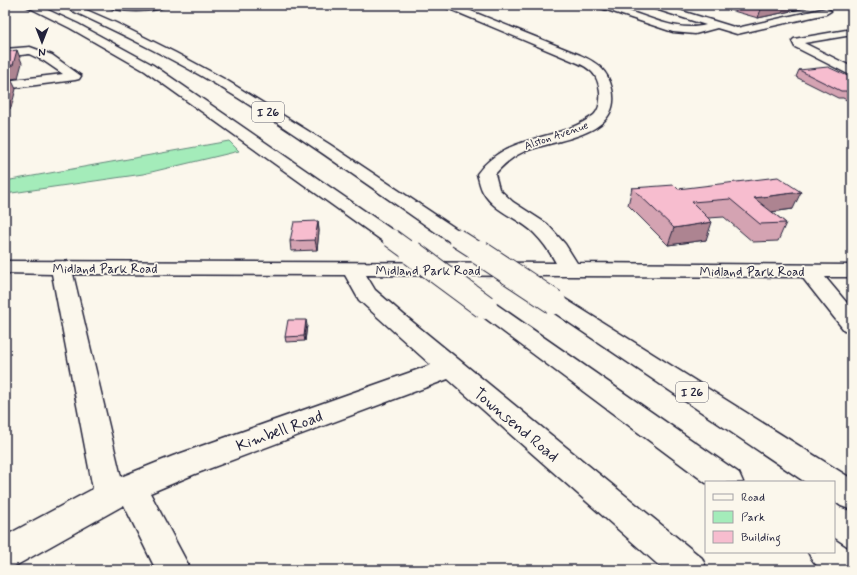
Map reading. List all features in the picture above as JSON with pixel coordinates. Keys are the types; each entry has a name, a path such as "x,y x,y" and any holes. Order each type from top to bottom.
{"main road":[{"name":"I 26","path":"29,5 74,26 149,68 391,238 727,481"},
{"name":"I 26","path":"67,5 108,23 188,64 280,120 554,302 828,481"},
{"path":"112,5 129,8 161,5"},
{"name":"Alston Avenue","path":"448,5 569,55 595,68 601,76 605,87 606,100 604,112 594,122 575,130 529,144 494,162 486,174 492,191 506,206 540,228 558,248 571,270"},
{"path":"601,5 677,30 695,31 718,25"},
{"path":"652,5 737,31 826,10"},
{"path":"852,32 798,41 799,45 852,72"},
{"path":"5,53 30,50 48,58 75,76 5,85"},
{"name":"Midland Park Road","path":"5,267 852,271"},
{"path":"61,268 120,491 174,570"},
{"name":"Townsend Road","path":"352,269 367,295 690,570"},
{"path":"808,271 852,324"},
{"name":"Kimbell Road","path":"5,554 120,491 184,464 451,368"},
{"path":"835,485 852,496"},
{"path":"826,553 850,570"}],"green space":[{"path":"229,141 239,151 143,174 5,194 5,181"}],"building":[{"path":"748,5 779,5 761,9"},
{"path":"17,50 13,65 5,66 5,52"},
{"path":"828,67 852,78 852,95 799,70"},
{"path":"5,76 10,76 5,94"},
{"path":"778,177 801,192 754,198 786,223 760,224 730,199 692,202 712,222 674,228 632,188 674,185 678,189"},
{"path":"318,221 315,240 290,241 294,222"},
{"path":"288,320 306,320 304,336 285,337"}]}
